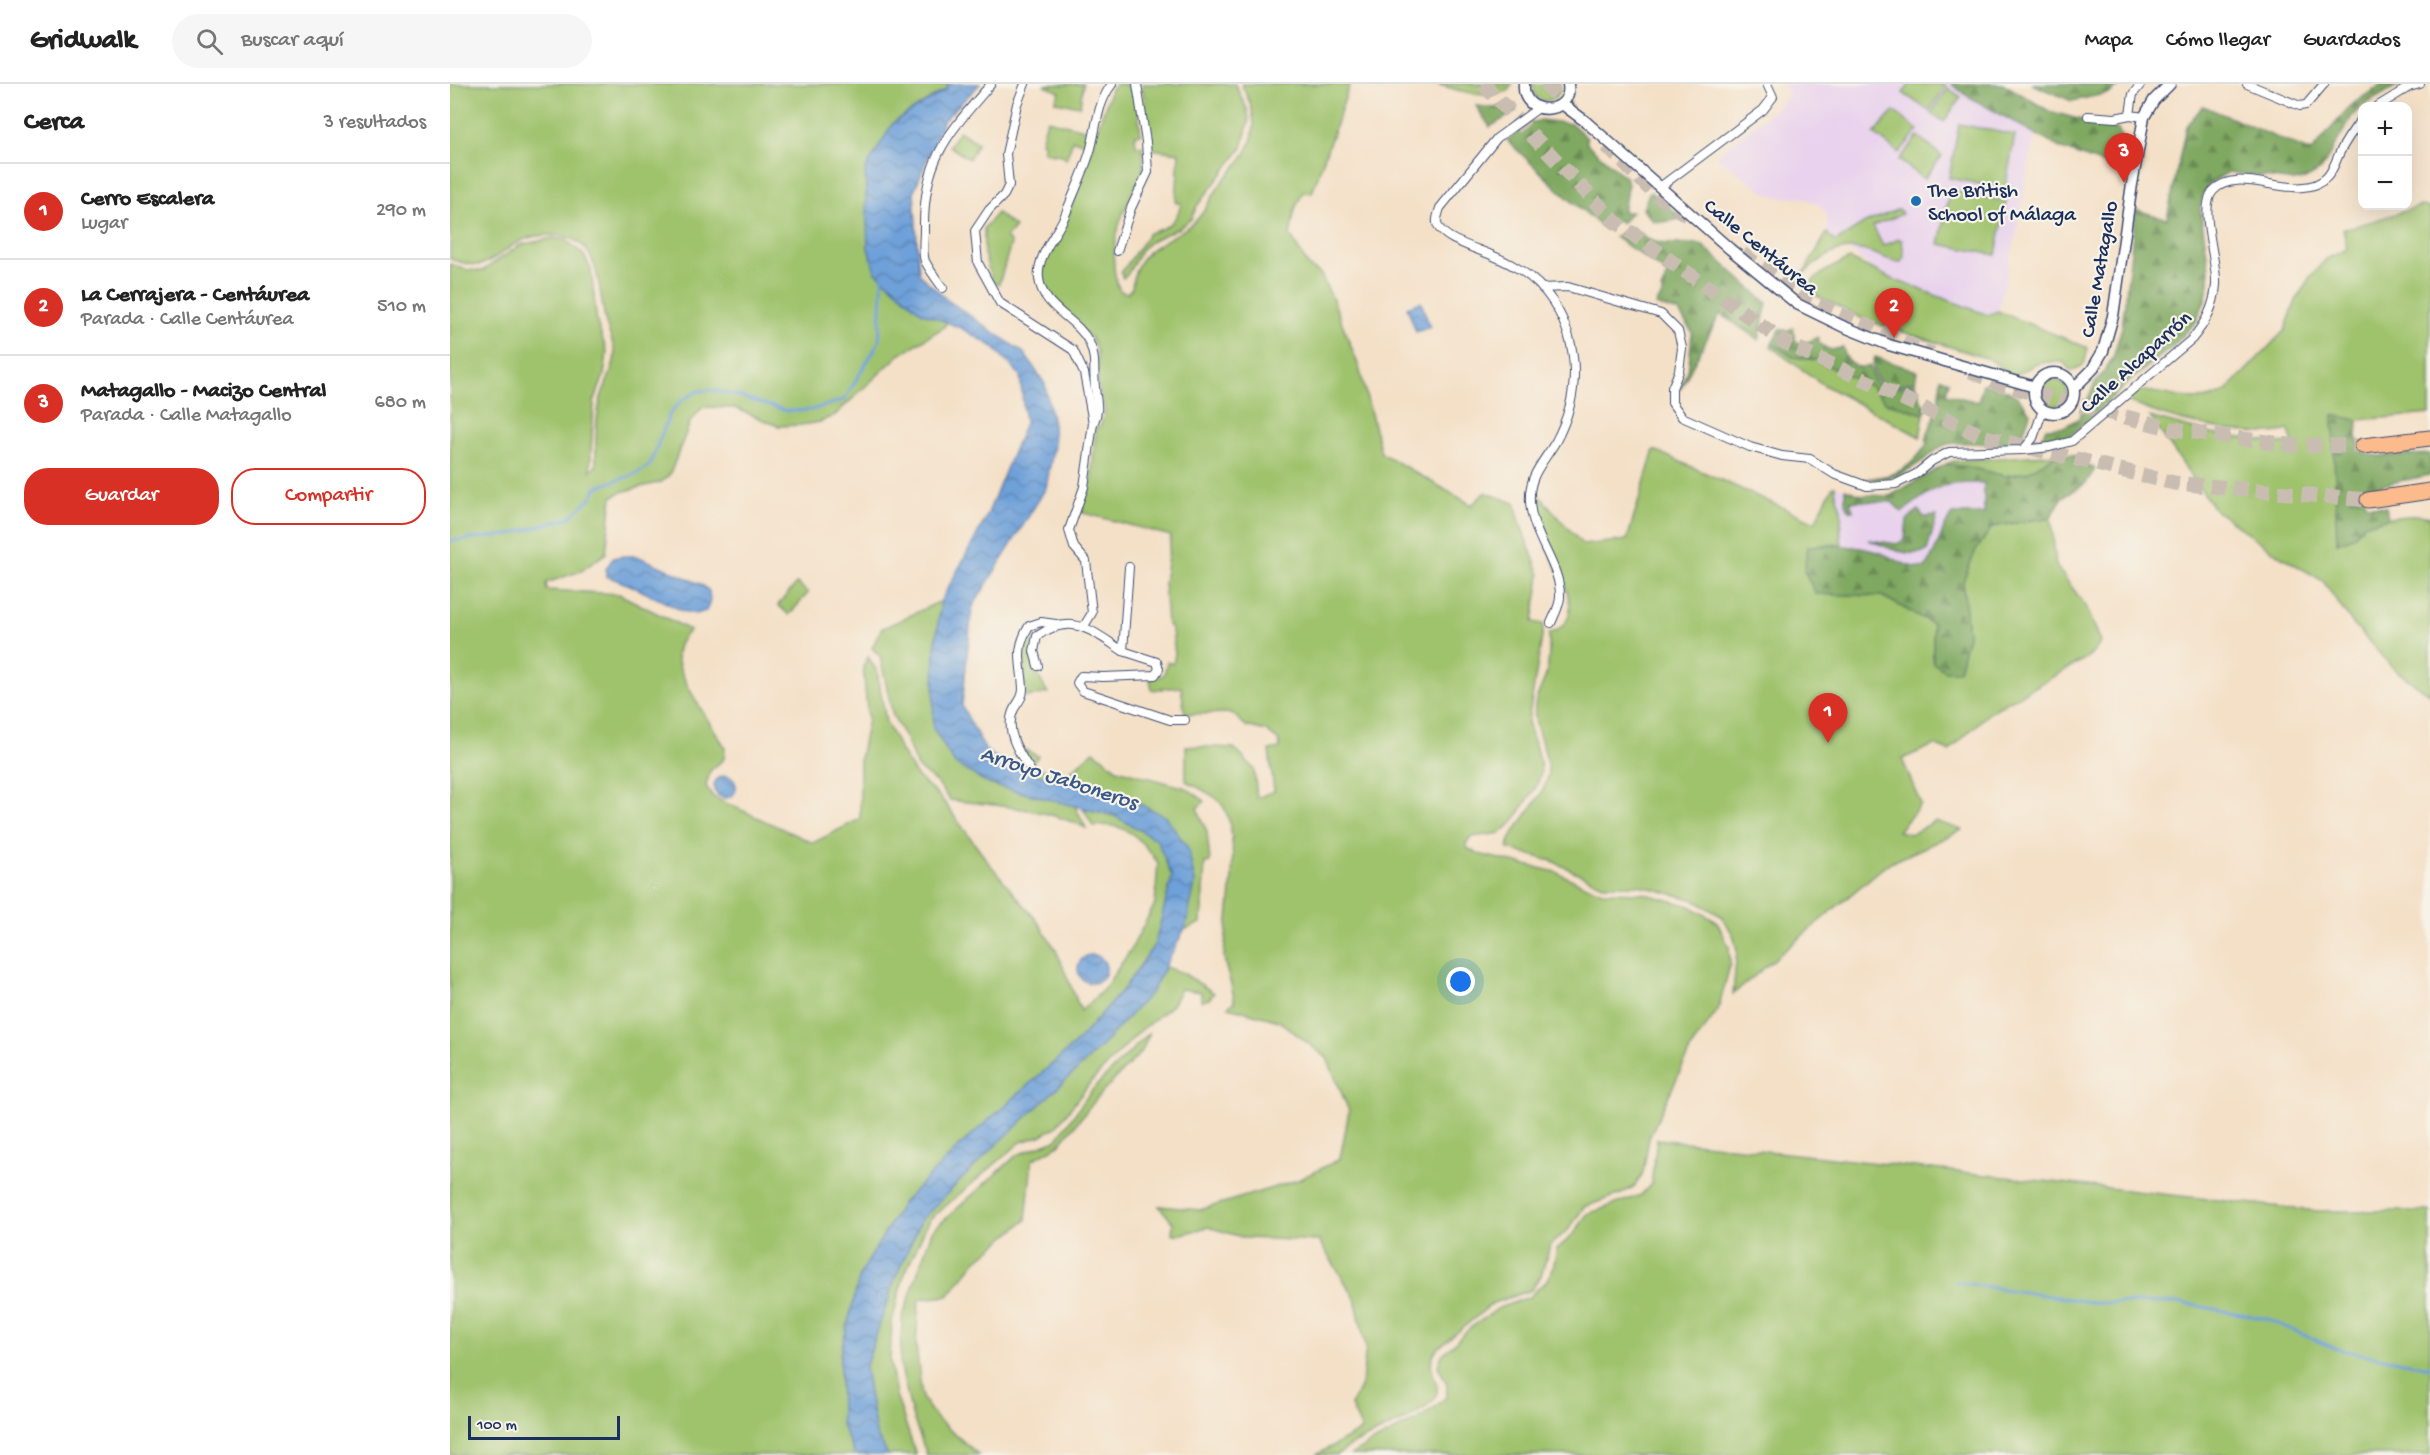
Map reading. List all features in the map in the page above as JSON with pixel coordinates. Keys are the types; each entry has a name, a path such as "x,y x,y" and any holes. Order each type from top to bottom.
{"highway":[{"path":"2363,446 2430,438"},
{"path":"2368,500 2430,491"}],"street":[{"path":"943,288 924,260 924,215 928,177 942,145 953,128 991,84"},
{"path":"1025,84 1017,104 1006,154 1009,185 1004,195 988,210 975,231 978,263 1000,303 1073,350 1084,373 1094,423"},
{"path":"1084,626 1092,613 1086,561 1074,547 1069,530 1084,487 1094,423 1099,412 1095,385 1096,360 1088,340 1077,326 1056,310 1041,290 1039,265 1060,227 1091,147 1097,114 1105,93 1112,84"},
{"path":"1117,250 1131,208 1148,172 1137,84"},
{"path":"1524,84 1530,104 1551,110 1562,104 1569,91 1568,84"},
{"path":"1660,187 1763,110 1773,97 1767,84"},
{"path":"2130,115 2133,94 2141,84"},
{"name":"Calle Matagallo","path":"2074,388 2092,370 2103,351 2113,316 2144,117 2154,100 2170,84"},
{"path":"2247,84 2300,106 2306,105 2324,84"},
{"path":"2385,102 2409,87 2420,84"},
{"name":"Calle Centáurea","path":"1562,104 1797,304 1842,327 1889,345 2035,387"},
{"path":"1538,108 1497,138 1440,208 1436,220 1438,228 1452,238 1518,266 1542,288 1553,301 1566,327 1574,351 1575,378 1568,414 1555,442 1533,475 1530,501 1534,529 1557,576 1560,598 1551,623"},
{"path":"2088,116 2144,117"},
{"name":"Calle Alcaparrón","path":"2023,450 2050,447 2072,441 2192,339 2206,322 2216,286 2216,267 2208,222 2208,199 2213,191 2220,185 2235,182 2258,182 2298,188 2316,184 2328,177 2348,136 2358,123"},
{"path":"1542,288 1568,287 1661,314 1678,331 1683,348 1679,371 1672,388 1672,404 1682,417 1750,447 1782,456 1810,459 1834,474 1867,486 1896,484 1949,452 2023,450 2033,438 2043,410"},
{"path":"2052,373 2068,378 2074,388 2073,400 2066,410 2055,414 2043,410 2035,400 2035,387 2042,378 2052,373"},
{"path":"1124,651 1130,567"},
{"path":"1032,773 1016,748 1011,725 1013,710 1021,700 1023,690 1019,655 1021,639 1029,626 1041,622 1084,626 1124,651 1157,662 1160,669 1155,675 1081,676 1077,683 1083,691 1170,720 1185,720"},
{"path":"1038,666 1034,651 1037,636 1059,624"}],"shaded area":[{"name":"The British School of Málaga","path":"1782,84 1951,84 2035,134 2016,234 1998,311 1988,315 1895,280 1870,267 1855,254 1835,242 1827,233 1827,214 1818,204 1800,197 1784,198 1771,194 1770,196 1716,156 1780,105 1787,97 1787,90"},
{"path":"1953,483 1984,483 1984,514 1946,523 1926,568 1915,569 1879,552 1842,544 1838,532 1842,512 1835,497 1835,486 1862,495 1878,497 1910,494"}],"green space":[{"path":"450,84 948,84 947,88 893,123 921,312 947,322 944,327 899,355 835,415 820,422 778,426 735,408 703,407 691,420 670,474 661,482 621,492 612,497 606,553 581,571 546,583 547,590 619,594 690,630 678,647 678,663 682,675 725,747 724,759 710,771 706,786 713,797 813,843 860,819 860,758 868,720 863,667 868,657 877,671 886,722 901,751 916,775 941,798 988,862 1038,922 1056,950 1081,1011 1104,989 1130,951 1155,904 1158,863 1131,833 1115,826 1093,826 1083,808 1115,816 1158,840 1172,877 1155,944 1125,987 1077,1042 966,1140 903,1202 860,1275 840,1355 841,1423 855,1455 450,1455 450,264 468,270 482,271 520,245 553,238 567,241 584,255 591,270 597,323 607,352 604,375 594,402 590,470 596,466 599,406 615,355 606,324 596,271 584,247 573,239 558,235 528,238 489,261 477,265 450,259"},
{"path":"1083,84 1080,106 1055,102 1060,92 1044,85"},
{"path":"1117,84 1126,84 1135,101 1141,134 1135,135 1136,146 1142,146 1143,158 1142,174 1123,214 1114,248 1116,281 1120,291 1127,293 1132,288 1134,274 1139,263 1146,254 1198,219 1220,185 1247,151 1254,122 1250,103 1241,84 1350,84 1312,193 1303,192 1295,209 1290,235 1309,267 1320,273 1333,300 1359,367 1381,453 1472,505 1485,492 1515,503 1521,526 1540,575 1533,622 1543,624 1543,631 1528,722 1540,762 1541,774 1536,787 1513,822 1501,833 1471,837 1466,843 1467,848 1478,854 1556,872 1603,892 1642,893 1690,906 1717,922 1729,947 1730,965 1718,1010 1692,1046 1649,1138 1643,1173 1635,1186 1621,1194 1584,1207 1569,1229 1550,1245 1541,1276 1531,1290 1493,1303 1437,1349 1431,1363 1437,1391 1430,1403 1410,1417 1335,1455 1316,1455 1362,1430 1351,1406 1362,1383 1366,1347 1355,1298 1319,1241 1245,1238 1208,1227 1182,1234 1172,1234 1173,1223 1159,1206 1200,1210 1298,1180 1340,1159 1349,1111 1327,1058 1279,1021 1228,1007 1234,1002 1224,954 1231,896 1233,850 1231,829 1226,812 1218,800 1186,781 1186,746 1234,748 1254,769 1257,798 1274,791 1269,750 1280,748 1279,741 1266,731 1246,726 1232,713 1185,714 1181,687 1152,690 1150,679 1164,675 1167,662 1173,664 1175,654 1172,630 1167,623 1164,583 1171,536 1080,512 1091,481 1096,427 1100,427 1105,411 1098,386 1097,352 1091,338 1063,313 1043,287 1042,271 1046,254 1064,228 1111,89"},
{"path":"1142,84 1235,84 1247,109 1249,120 1242,148 1197,206 1191,219 1179,228 1153,240 1142,249 1123,278 1121,273 1149,233 1170,224 1177,215 1181,203 1176,203 1179,153 1151,149"},
{"path":"1437,84 1512,84 1508,91 1481,94 1464,92"},
{"path":"1533,84 1559,84 1560,91 1554,99 1542,101 1535,95"},
{"path":"1910,84 1943,84 1946,86 1929,111 1903,93"},
{"path":"1951,84 2004,84 2049,111 2118,130 2127,146 2123,171 2062,149 1966,95"},
{"path":"2032,84 2122,84 2110,93 2072,101"},
{"path":"2382,84 2400,84 2369,102 2358,102 2358,110 2352,116 2321,170 2305,179 2294,181 2228,172 2210,183 2203,195 2200,208 2209,283 2196,322 2172,347 2132,379 2070,436 2044,445 2044,442 2039,442 2046,428 2064,427 2079,418 2094,385 2113,358 2122,327 2136,210 2167,219 2186,126 2203,106 2311,152 2350,106"},
{"path":"1948,88 1961,97 1944,122 1931,113"},
{"path":"1510,104 1516,105 1516,111 1490,127 1476,106 1494,108"},
{"path":"1894,111 1918,130 1899,153 1874,134"},
{"path":"1047,120 1089,130 1089,145 1073,140 1066,159 1062,155 1043,152 1044,143 1041,142"},
{"path":"1541,120 1572,124 1587,138 1587,144 1626,178 1628,183 1623,212 1632,212 1621,223 1617,220 1606,230 1563,194 1507,140 1530,123"},
{"path":"1959,124 2015,135 2005,189 1949,178"},
{"path":"959,131 978,143 969,159 949,146"},
{"path":"1918,136 1942,156 1924,179 1899,160"},
{"path":"1950,190 2006,201 1996,255 1939,244"},
{"path":"1651,192 1680,216 1680,219 1653,221 1643,209"},
{"path":"2421,206 2430,208 2430,414 2358,420 2333,416 2337,543 2353,537 2363,525 2388,518 2419,515 2430,517 2430,695 2394,669 2352,623 2323,581 2279,555 2215,510 2150,417 2212,434 2293,445 2289,430 2253,433 2207,426 2162,415 2128,401 2135,391 2203,399 2226,391 2285,330 2297,298 2310,277 2326,259 2347,249 2343,228 2350,228"},
{"path":"1899,209 1902,214 1873,226 1883,246 1899,239 1902,240 1904,257 1901,262 1863,250 1844,249 1828,255 1803,274 1827,233 1835,242 1865,223"},
{"path":"997,213 1015,227 1006,238 1011,243 999,284 993,283 984,254 984,228"},
{"path":"1631,227 1652,241 1665,244 1701,244 1767,303 1759,340 1720,314 1680,390 1689,364 1692,332 1679,312 1656,305 1664,292 1661,290 1668,274 1615,237"},
{"path":"1850,259 1895,280 1988,315 1998,311 2088,348 2084,365 2071,371 2063,362 2047,362 2034,365 2013,376 1989,359 1865,320 1807,291 1819,276"},
{"path":"1793,328 1796,342 1805,343 1818,337 1819,343 1828,349 1843,347 1846,357 1852,364 1860,367 1870,366 1876,382 1881,385 1893,388 1916,384 1922,403 1927,407 1924,414 1886,402 1870,386 1816,360 1793,357 1772,344 1780,329 1786,331"},
{"path":"1772,344 1793,357 1816,360 1871,386 1886,402 1924,414 1920,437 1824,385 1771,347"},
{"path":"1875,357 1917,371 1915,382 1888,387 1884,385 1873,371"},
{"path":"1941,378 1949,381 1946,394 1978,402 1983,384 2016,395 2030,413 2022,437 1995,444 1948,444 1900,474 1892,477 1866,479 1887,476 1903,470 1922,451 1928,442 1925,441 1938,407"},
{"path":"2054,380 2063,384 2067,393 2063,402 2054,406 2045,402 2041,393 2045,384"},
{"path":"2333,415 2358,420 2357,439 2364,453 2379,456 2430,454 2430,475 2368,488 2363,494 2367,505 2386,507 2388,518 2363,525 2353,537 2337,543"},
{"path":"1654,450 1815,522 1835,486 1841,510 1842,544 1808,546 1816,594 1882,596 1933,624 1933,663 1946,671 1968,635 1963,581 1975,552 1992,527 2051,517 2056,566 2086,606 2101,642 2094,652 2083,660 1990,712 1949,751 1934,745 1902,759 1921,804 1898,831 1912,834 1935,821 1962,830 1886,865 1733,994 1737,951 1733,934 1721,916 1694,900 1639,885 1603,885 1552,861 1508,849 1514,832 1546,783 1548,764 1536,723 1535,706 1547,670 1549,634 1562,627 1568,617 1570,607 1568,595 1543,533 1539,495 1583,545 1627,540"},
{"path":"2058,454 2028,472 2005,476 1946,464 1954,461"},
{"path":"2058,454 2074,455 2095,469 2086,483 2062,498 2051,517 1992,527 1975,552 1963,581 1968,635 1959,671 1945,671 1933,663 1933,624 1882,596 1816,594 1804,571 1808,546 1826,545 1852,546 1884,554 1912,567 1925,568 1952,514 1984,514 1984,483 1957,483 1940,487 1902,512 1892,502 1850,501 1853,511 1849,510 1845,502 1845,489 1862,495 1890,496 1946,464 2005,476 2028,472"},
{"path":"1918,510 1924,517 1937,516 1927,551 1905,552 1869,540 1897,544 1905,540 1907,520"},
{"path":"797,583 808,593 789,615 778,605"},
{"path":"941,601 935,648 989,784 1075,806 1086,828 1037,811 950,800 937,783 917,767 906,739 893,716 880,656 872,648 881,629"},
{"path":"1048,625 1033,635 1032,658 1048,693 1026,697 1021,654 1029,629"},
{"path":"1023,749 1038,756 1032,764 1050,773 1067,774 1094,751 1117,769 1186,788 1205,801 1197,808 1207,832 1210,862 1205,863 1201,923 1184,930 1195,883 1188,848 1057,780 1035,774"},
{"path":"1165,967 1183,973 1214,993 1209,999 1201,1001 1201,992 1181,989 1172,1005 1139,1032 1090,1083 1056,1127 1040,1136 1021,1142 929,1220 903,1278 892,1322 890,1361 896,1395 916,1455 888,1455 876,1434 865,1368 895,1279 922,1218 1152,991"},
{"path":"1150,1032 1142,1051 1097,1098 1059,1145 1032,1160 1026,1220 976,1261 948,1296 919,1299 916,1345 922,1398 936,1418 979,1455 927,1455 912,1415 900,1363 902,1319 932,1231 1017,1155 1056,1140 1092,1090"},
{"path":"1657,1139 2318,1211 2430,1211 2430,1455 1351,1455 1425,1414 1447,1396 1447,1384 1438,1366 1442,1355 1470,1328 1499,1308 1529,1297 1546,1281 1553,1268 1557,1249 1574,1234 1587,1214 1641,1195 1651,1184"}],"water":[{"path":"948,84 980,84 943,121 914,191 919,274 946,299 1024,353 1045,384 1053,424 1054,445 1046,488 972,608 962,706 986,751 1011,767 1127,798 1165,816 1188,848 1195,883 1186,926 1152,991 1098,1050 991,1150 922,1219 895,1279 865,1368 876,1434 888,1455 855,1455 841,1423 840,1355 860,1275 903,1202 966,1140 1077,1042 1125,987 1155,944 1172,877 1157,840 1115,816 989,784 955,764 933,728 935,648 941,601 986,518 1025,423 1020,375 992,346 961,328 921,312 875,271 868,248 865,170 893,123 947,89"},
{"path":"1421,302 1430,327 1416,332 1407,307"},
{"path":"637,556 702,585 709,591 710,602 706,611 696,614 683,611 606,576 606,569 613,558"},
{"path":"725,776 733,779 736,787 733,795 725,798 717,795 714,787 717,779"},
{"path":"1092,955 1102,959 1106,969 1102,979 1092,983 1082,979 1078,969 1082,959"}],"waterway":[{"path":"450,541 508,535 569,518 591,498 597,487 638,473 650,465 670,413 681,401 698,391 712,390 735,395 787,411 811,410 844,400 879,342 883,276"},
{"path":"1956,1282 2097,1303 2182,1303 2267,1319 2336,1349 2430,1367"}],"tunnel":[{"path":"1483,84 1613,220 1786,343 1982,436 2174,483 2368,500"},
{"path":"1545,84 1573,112"},
{"path":"1607,146 1652,191 1688,216"},
{"path":"1742,254 1808,300 1932,354"},
{"path":"1971,371 1999,384 2172,429 2288,445 2363,446"}],"place":[{"name":"Matagallo - Macizo Central","path":"2124,183"},
{"name":"The British School of Málaga","path":"1916,201"},
{"name":"La Cerrajera - Centáurea","path":"1894,338"},
{"name":"Cerro Escalera","path":"1828,743"}],"water label":[{"name":"Arroyo Jaboneros","path":"1060,776"}]}
